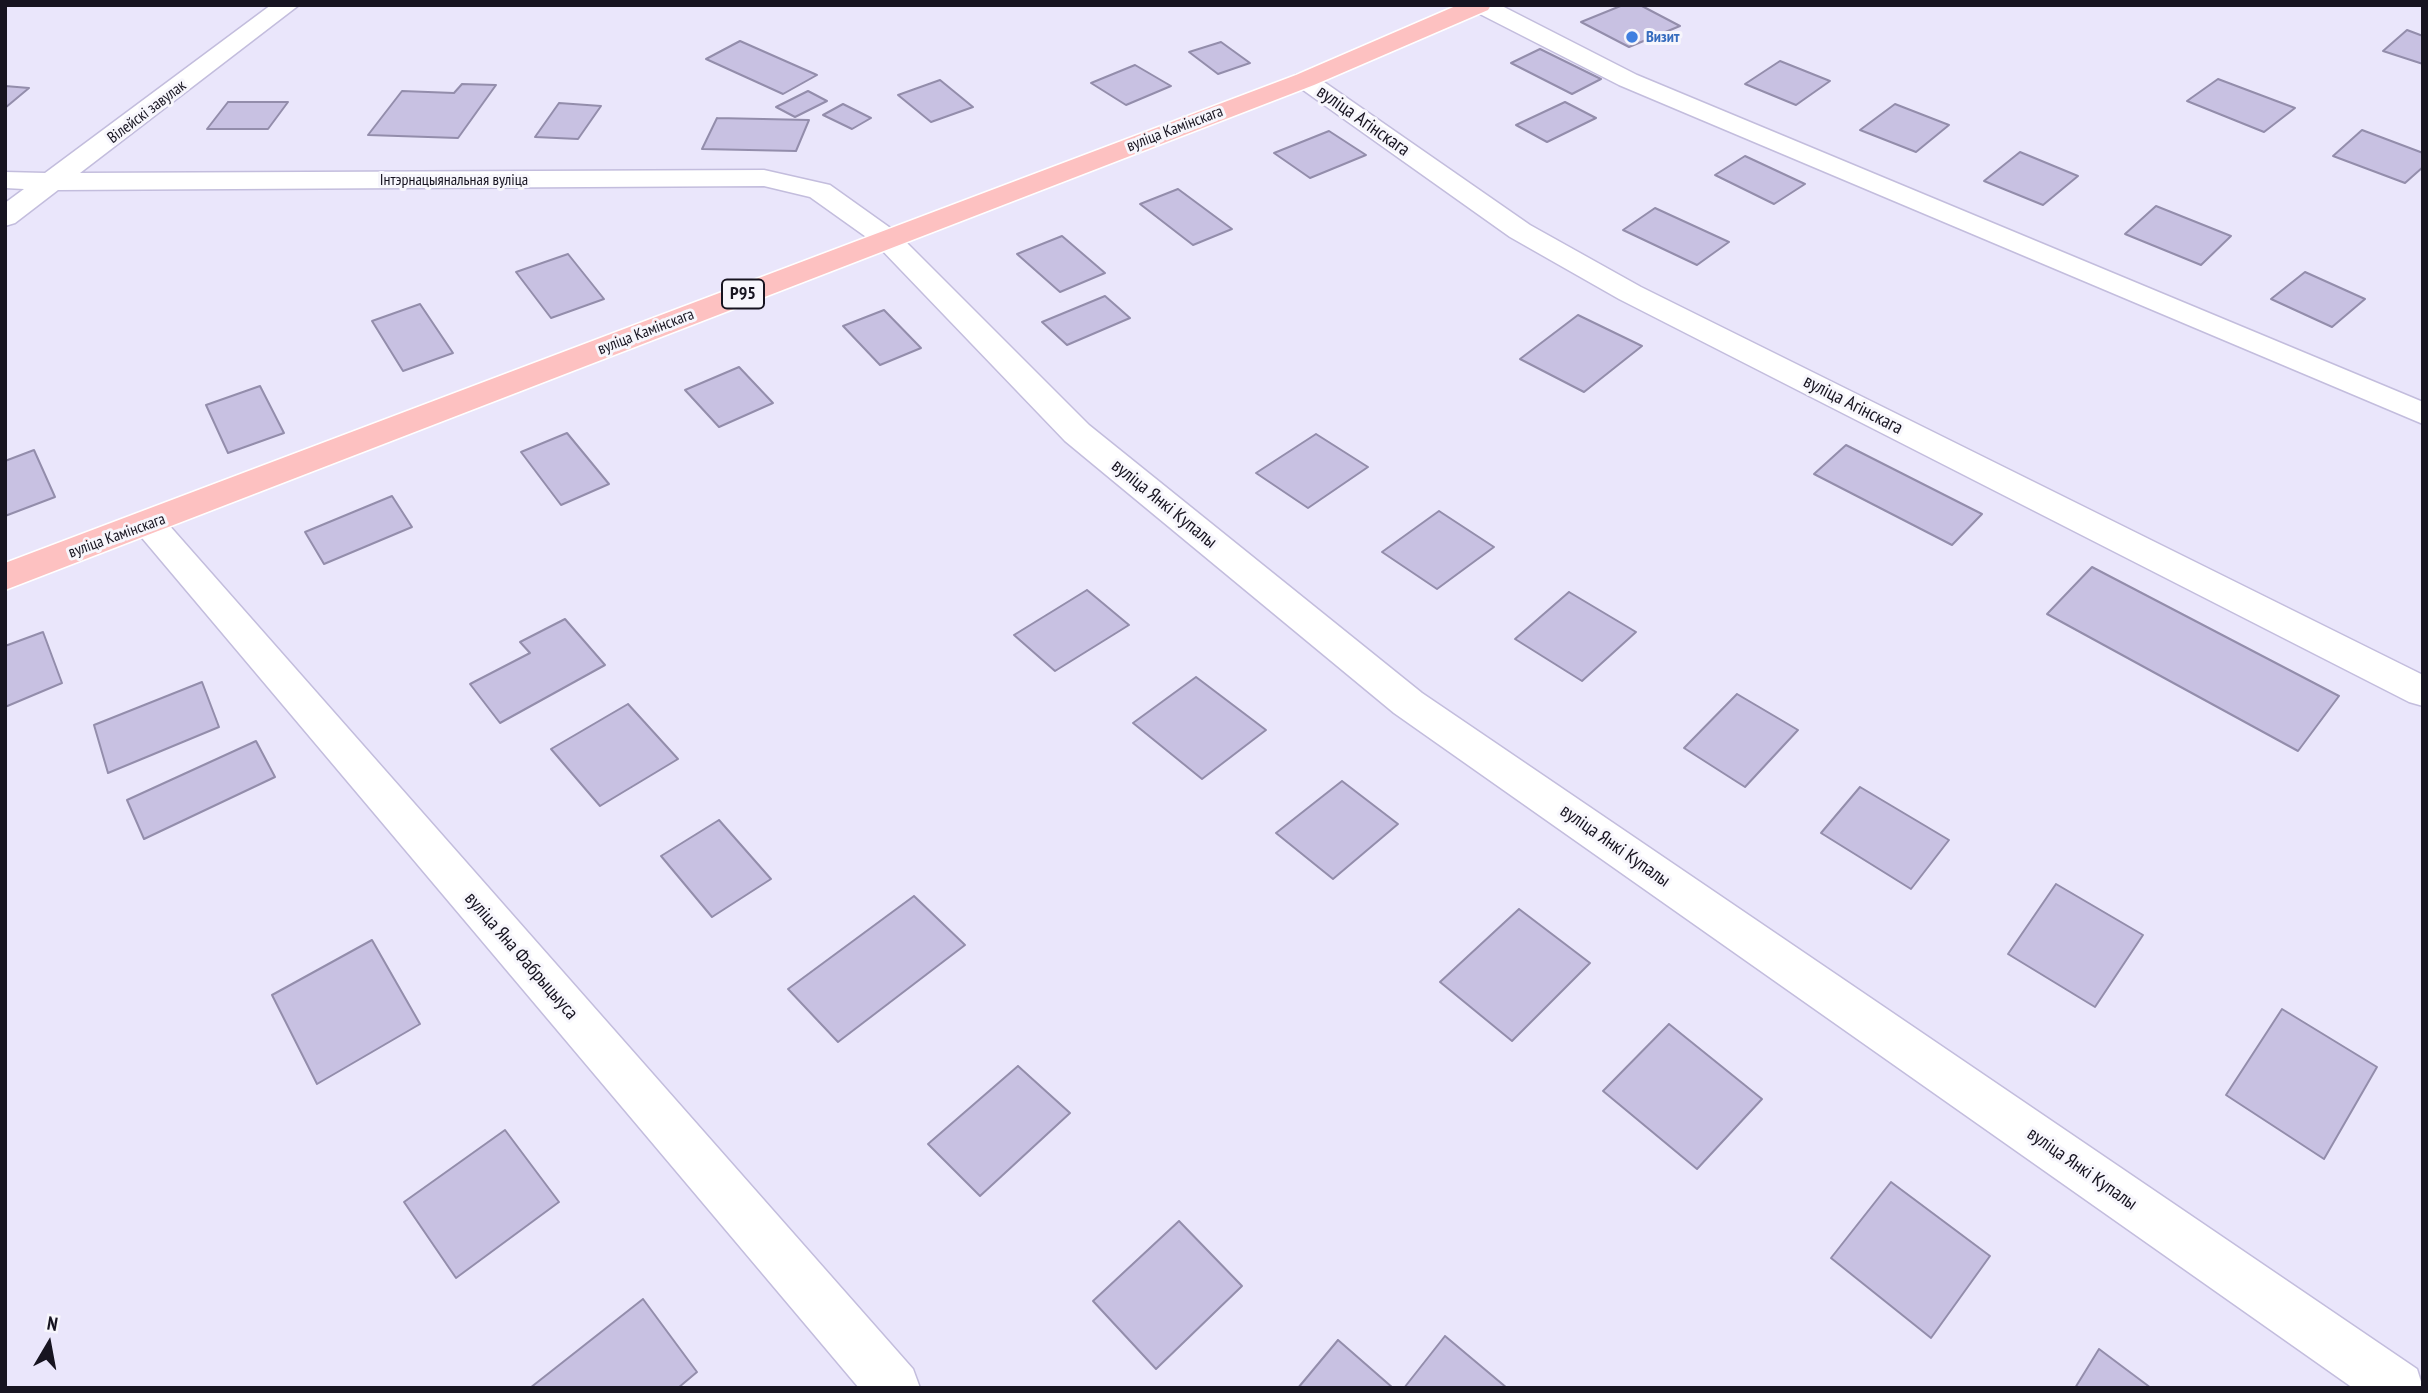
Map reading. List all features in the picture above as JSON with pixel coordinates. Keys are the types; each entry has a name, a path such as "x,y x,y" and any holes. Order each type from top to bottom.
{"main road":[{"name":"вуліца Камінскага","path":"5,577 1305,80 1480,5"}],"street":[{"name":"Вілейскі завулак","path":"5,217 287,5"},
{"path":"1480,5 1628,80 2423,414"},
{"name":"вуліца Агінскага","path":"1305,80 1520,231 1630,293 2423,692"},
{"name":"Інтэрнацыянальная вуліца","path":"5,180 53,182 764,178 820,191 886,239"},
{"name":"вуліца Янкі Купалы","path":"886,239 1077,433 1408,703 2398,1388"},
{"name":"вуліца Яна Фабрыцыуса","path":"149,524 894,1388"}],"building":[{"name":"Визит","path":"1623,5 1640,5 1680,26 1629,47 1581,22"},
{"path":"2407,30 2423,36 2423,64 2383,51"},
{"path":"740,41 817,75 783,94 706,59"},
{"path":"1221,42 1250,63 1218,74 1189,52"},
{"path":"1540,49 1601,79 1572,94 1511,63"},
{"path":"1780,61 1830,81 1796,105 1745,84"},
{"path":"1135,65 1171,86 1126,105 1091,83"},
{"path":"2218,79 2295,108 2264,132 2187,101"},
{"path":"940,80 973,107 931,122 898,95"},
{"path":"462,84 496,85 458,138 368,135 402,91 454,93"},
{"path":"5,86 29,88 5,108"},
{"path":"808,91 827,101 795,117 776,107"},
{"path":"228,102 288,102 268,129 207,129"},
{"path":"1565,102 1596,118 1547,142 1516,125"},
{"path":"559,103 601,106 578,139 535,137"},
{"path":"843,104 871,118 852,129 823,115"},
{"path":"1895,104 1949,125 1916,152 1860,130"},
{"path":"717,118 809,120 796,151 702,149"},
{"path":"2362,130 2423,153 2423,167 2405,183 2333,156"},
{"path":"1329,131 1366,155 1310,178 1274,153"},
{"path":"2020,152 2078,176 2043,205 1984,181"},
{"path":"1745,156 1805,184 1774,204 1715,175"},
{"path":"1178,189 1232,229 1193,245 1140,204"},
{"path":"2156,206 2231,236 2201,265 2125,234"},
{"path":"1655,208 1729,242 1697,265 1623,230"},
{"path":"1062,236 1105,273 1060,292 1017,254"},
{"path":"568,254 604,299 551,318 516,272"},
{"path":"2305,272 2365,299 2332,327 2271,299"},
{"path":"1105,296 1130,318 1067,345 1042,322"},
{"path":"420,304 453,353 403,371 372,321"},
{"path":"884,310 921,348 880,365 843,326"},
{"path":"1578,315 1642,346 1584,392 1520,359"},
{"path":"739,367 773,403 719,427 685,390"},
{"path":"260,386 284,433 228,453 206,405"},
{"path":"567,433 609,484 561,505 521,452"},
{"path":"1316,434 1368,467 1308,508 1256,473"},
{"path":"1846,445 1982,514 1952,545 1814,474"},
{"path":"34,450 55,497 5,516 5,461"},
{"path":"392,496 412,527 324,564 305,532"},
{"path":"1439,511 1494,547 1437,589 1382,552"},
{"path":"2092,567 2339,696 2298,751 2047,614"},
{"path":"1087,590 1129,625 1055,671 1014,635"},
{"path":"1569,592 1636,632 1582,681 1515,639"},
{"path":"565,619 605,665 500,723 470,684 530,653 520,642"},
{"path":"43,632 62,683 5,707 5,646"},
{"path":"1196,677 1266,730 1202,779 1133,723"},
{"path":"202,682 219,727 108,773 94,725"},
{"path":"1737,694 1798,730 1745,787 1684,748"},
{"path":"628,704 678,759 600,806 551,749"},
{"path":"256,741 275,777 144,839 127,800"},
{"path":"1342,781 1398,824 1333,879 1276,833"},
{"path":"1860,787 1949,840 1911,889 1821,833"},
{"path":"719,820 771,879 712,917 661,856"},
{"path":"2056,884 2143,935 2095,1007 2008,954"},
{"path":"914,896 965,945 838,1042 788,989"},
{"path":"1519,909 1590,963 1512,1041 1440,982"},
{"path":"372,940 420,1024 317,1084 272,995"},
{"path":"2282,1009 2377,1067 2324,1159 2226,1095"},
{"path":"1669,1024 1762,1099 1697,1169 1603,1091"},
{"path":"1018,1066 1070,1113 980,1196 928,1144"},
{"path":"505,1130 559,1202 456,1278 404,1202"},
{"path":"1891,1182 1990,1256 1931,1338 1831,1258"},
{"path":"1179,1221 1242,1286 1156,1369 1093,1301"},
{"path":"643,1299 697,1372 678,1388 530,1388"},
{"path":"1445,1336 1507,1388 1404,1388"},
{"path":"1338,1340 1393,1388 1298,1388"},
{"path":"2099,1349 2151,1388 2075,1388"}],"place":[{"name":"Визит","path":"1632,37"}]}
